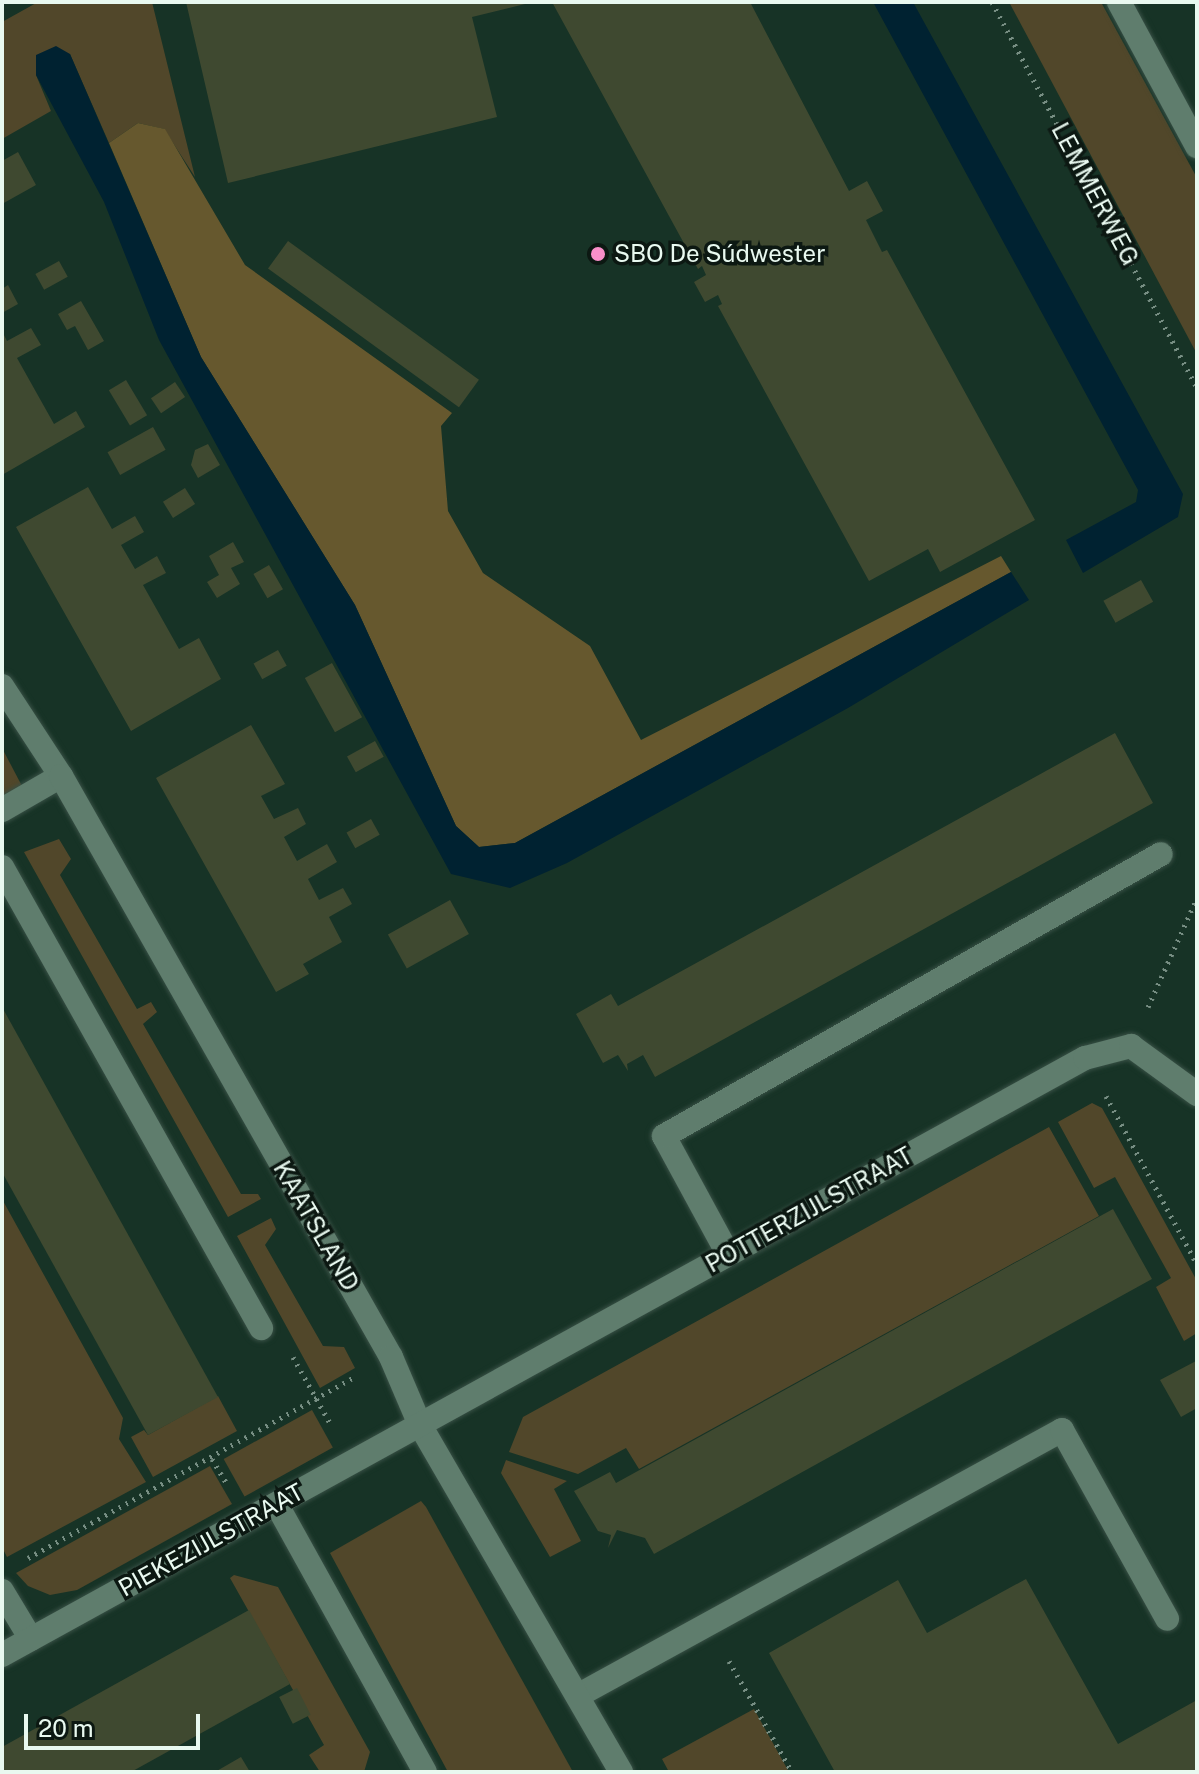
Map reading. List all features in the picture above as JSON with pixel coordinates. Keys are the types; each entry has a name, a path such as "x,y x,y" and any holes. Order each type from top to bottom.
{"street":[{"path":"1119,2 1197,146"},
{"name":"KAATSLAND","path":"2,686 44,757 61,776 391,1357 420,1425 621,1772"},
{"path":"2,810 61,776"},
{"path":"728,1254 664,1136 1161,854"},
{"path":"2,867 261,1328"},
{"path":"1131,1046 1197,1094"},
{"name":"POTTERZIJLSTRAAT","path":"420,1425 1085,1058 1131,1046"},
{"name":"PIEKEZIJLSTRAAT","path":"2,1655 420,1425"},
{"path":"579,1695 1062,1430 1167,1619"},
{"path":"277,1505 425,1772"},
{"path":"2,1591 31,1639"}],"path":[{"name":"LEMMERWEG","path":"992,2 1197,387"},
{"path":"1131,1046 1197,898"},
{"path":"1085,1058 1197,1264"},
{"path":"261,1328 285,1342 351,1462"},
{"path":"16,1564 391,1357"},
{"path":"708,1625 792,1772"}],"shaded area":[{"path":"38,2 152,2 195,177 164,129 138,123 109,143 70,54 36,75 51,111 2,139 2,22"},
{"path":"1009,2 1101,2 1197,178 1197,354"},
{"path":"138,123 165,129 245,265 452,413 441,426 448,511 483,573 590,646 641,740 1001,556 1011,572 515,843 479,847 456,826 355,605 201,357 109,143"},
{"path":"2,748 22,786 2,797"},
{"path":"59,839 71,859 60,875 137,1009 151,1002 157,1012 143,1024 241,1194 258,1194 261,1199 228,1217 24,852"},
{"path":"1092,1103 1102,1108 1197,1281 1197,1333 1184,1341 1156,1287 1171,1278 1115,1177 1094,1188 1058,1122"},
{"path":"1049,1127 1099,1216 639,1469 626,1448 578,1474 509,1452 523,1417"},
{"path":"2,1199 123,1418 119,1439 146,1482 7,1557 2,1547"},
{"path":"271,1218 276,1229 265,1245 323,1346 344,1347 355,1368 320,1388 237,1236"},
{"path":"218,1396 237,1431 153,1477 131,1437 144,1430 148,1435"},
{"path":"312,1410 333,1448 245,1497 224,1459"},
{"path":"506,1460 567,1481 554,1489 581,1541 550,1557 501,1473"},
{"path":"210,1466 232,1504 77,1590 50,1595 28,1586 16,1573"},
{"path":"421,1501 573,1772 448,1772 330,1553"},
{"path":"234,1575 278,1587 370,1752 364,1772 320,1772 309,1755 324,1745 230,1578"},
{"path":"754,1709 789,1772 669,1772 662,1759"}],"water":[{"path":"873,2 913,2 1183,494 1178,517 1083,573 1066,540 1136,502 1138,490"},
{"path":"56,46 70,54 201,357 355,605 456,826 479,847 515,843 1011,572 1029,600 848,708 567,863 510,888 451,874 159,340 104,202 36,75 36,55"}],"building":[{"path":"186,2 529,3 472,17 497,117 228,183"},
{"path":"552,2 750,2 849,191 867,181 883,211 866,220 882,252 887,250 1035,520 940,572 928,549 869,581 718,306 722,304 718,295 705,302 694,282 706,275 702,266 698,269"},
{"path":"18,152 36,185 2,204 2,161"},
{"path":"288,241 479,380 459,407 268,269"},
{"path":"59,261 68,277 44,290 35,274"},
{"path":"8,285 18,304 2,313 2,289"},
{"path":"81,301 104,341 88,350 75,326 67,330 58,314"},
{"path":"31,328 41,345 17,358 54,424 76,411 85,427 2,475 2,331 7,341"},
{"path":"126,380 147,415 130,425 109,390"},
{"path":"175,382 185,397 161,413 151,398"},
{"path":"153,427 166,450 120,475 108,452"},
{"path":"208,444 220,465 198,478 191,465 195,450"},
{"path":"88,487 112,529 135,516 144,532 121,545 135,569 157,556 166,573 143,585 179,649 199,638 221,679 131,731 16,527"},
{"path":"185,488 195,504 173,518 163,502"},
{"path":"233,542 244,562 231,568 240,584 217,598 207,582 219,575 209,556"},
{"path":"269,565 283,589 267,598 253,574"},
{"path":"1141,580 1153,602 1116,623 1103,601"},
{"path":"278,650 287,666 262,679 254,664"},
{"path":"332,663 362,717 335,732 305,678"},
{"path":"251,725 285,784 261,796 274,819 298,808 306,824 284,837 297,861 327,844 337,862 308,879 319,900 343,888 352,904 329,917 342,942 303,964 309,974 276,992 156,778"},
{"path":"1115,733 1153,803 655,1077 643,1055 627,1064 628,1071 618,1055 603,1063 576,1014 611,994 618,1006"},
{"path":"375,741 384,757 356,772 347,757"},
{"path":"371,819 380,835 355,848 347,833"},
{"path":"450,900 469,934 407,969 388,934"},
{"path":"2,1007 218,1397 148,1435 2,1172"},
{"path":"1113,1209 1152,1279 654,1554 645,1538 617,1530 608,1548 611,1535 598,1531 574,1491 610,1472 616,1483"},
{"path":"1196,1361 1197,1408 1181,1417 1160,1380"},
{"path":"1026,1579 1118,1744 1197,1700 1197,1772 835,1772 769,1653 898,1580 927,1633"},
{"path":"249,1610 290,1684 131,1772 2,1772 2,1747"},
{"path":"297,1688 311,1715 293,1724 279,1697"},
{"path":"241,1757 250,1772 215,1772"}],"place":[{"name":"SBO De Súdwester","path":"598,254"}]}
